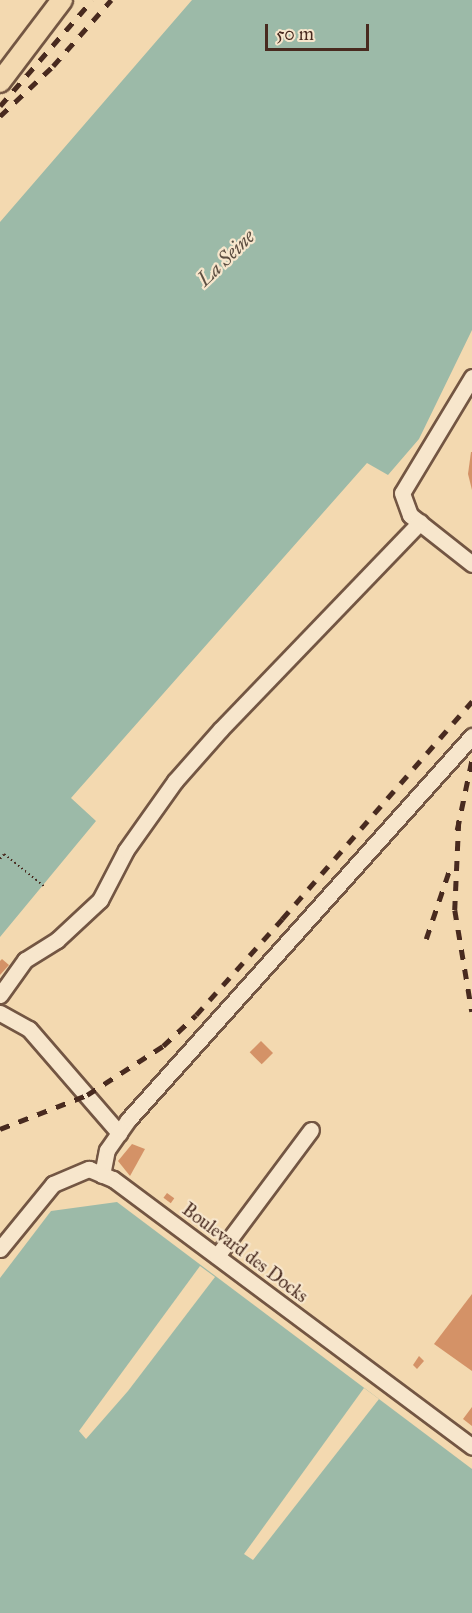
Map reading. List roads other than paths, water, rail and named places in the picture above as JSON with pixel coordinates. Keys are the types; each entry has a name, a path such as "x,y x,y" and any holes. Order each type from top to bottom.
{"main road":[{"path":"0,82 62,0"}],"street":[{"path":"472,377 402,493 410,515 472,564"},
{"path":"0,995 25,960 57,940 100,900 126,850 190,763 420,522"},
{"path":"0,1249 53,1184 89,1169 102,1175 107,1150 119,1133 472,736"},
{"path":"0,1013 29,1029 119,1133"},
{"path":"217,1256 311,1130"},
{"name":"Boulevard des Docks","path":"102,1175 217,1256 472,1447"}],"water":[{"name":"La Seine","path":"192,0 472,0 472,330 419,439 388,475 367,463 71,798 96,821 0,937 0,222"},
{"path":"117,1202 472,1469 472,1613 0,1613 0,1278 51,1211"}],"railway":[{"path":"0,106 92,0"},
{"path":"0,116 53,66 111,0"},
{"path":"0,1129 87,1095 163,1046 196,1015 282,919 472,701"},
{"path":"457,830 472,759"},
{"path":"459,821 455,910 472,1012"},
{"path":"426,939 450,868"}]}
